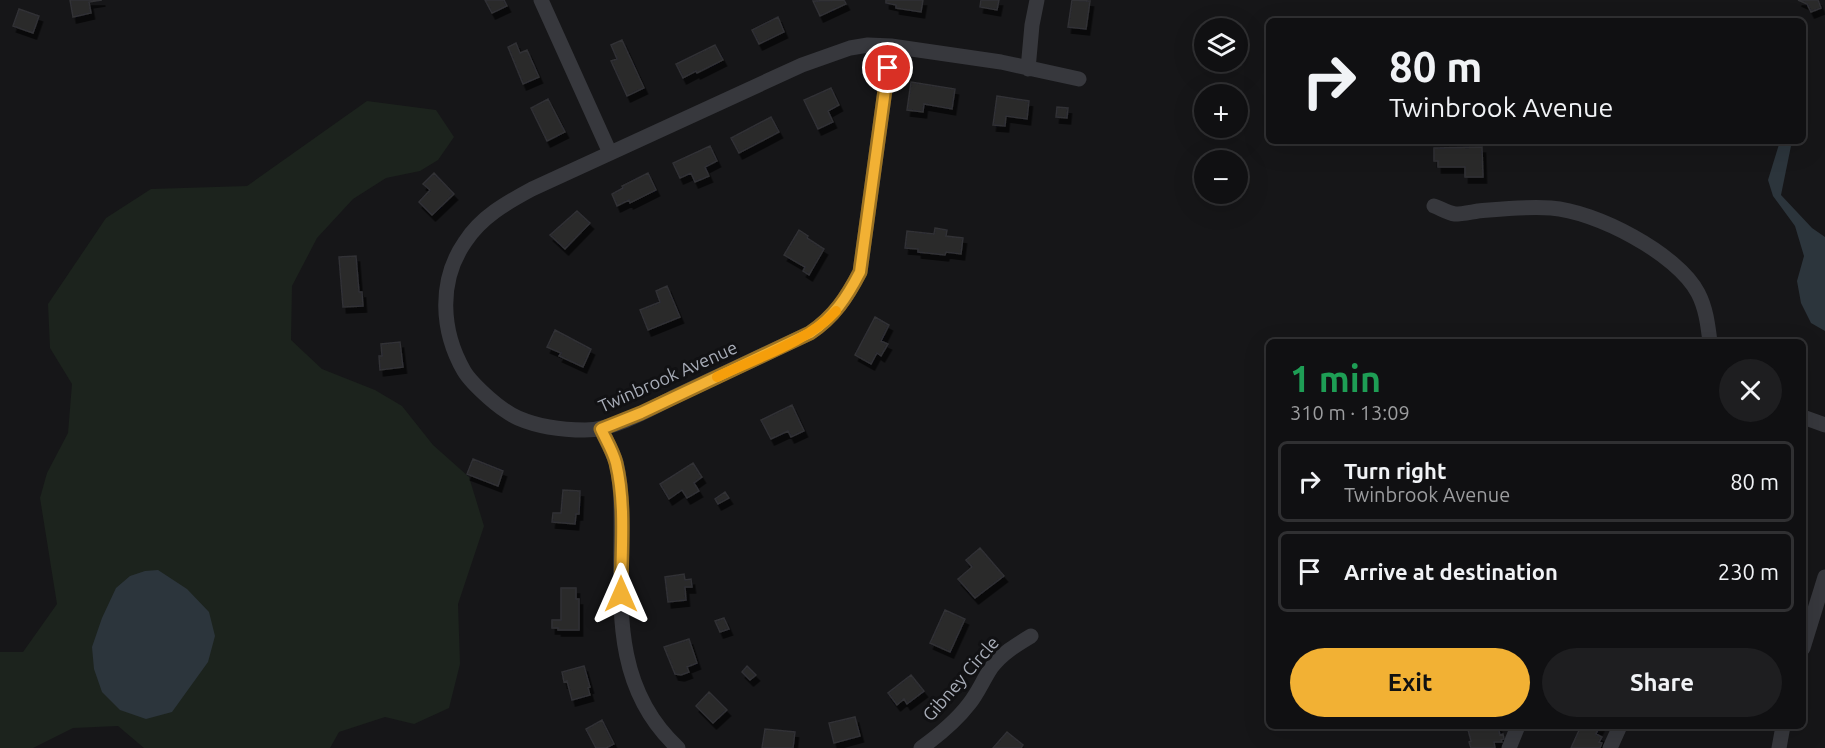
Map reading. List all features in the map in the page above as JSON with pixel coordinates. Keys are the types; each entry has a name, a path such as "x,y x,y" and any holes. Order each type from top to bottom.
{"street":[{"path":"541,0 610,153"},
{"path":"1028,69 1036,0"},
{"name":"Twinbrook Avenue","path":"891,46 860,272 846,298 825,323 810,333 641,413 601,429 552,428 518,418 502,410 465,372 450,340 444,306 450,272 456,256 470,235 488,216 532,189 802,65 850,48 868,45 891,46 1001,62 1079,79"},
{"path":"1434,206 1455,214 1550,208 1574,211 1594,217 1638,240 1669,261 1687,277 1698,293 1707,318 1710,339"},
{"path":"1806,418 1825,425"},
{"path":"601,429 615,461 619,481 621,502 620,617 628,667 638,693 652,718 678,748"},
{"path":"1806,638 1825,577"},
{"name":"Gibney Circle","path":"921,748 964,711 992,667 1002,656 1031,636"},
{"path":"1509,748 1517,729"},
{"path":"1610,748 1619,729"},
{"path":"1779,748 1782,729"}],"shaded area":[{"path":"367,101 436,110 454,137 438,160 420,171 386,178 353,199 317,238 292,286 291,340 322,369 375,390 402,406 433,445 469,477 484,526 458,604 460,664 449,708 414,724 385,717 339,732 330,748 144,748 118,726 73,728 33,748 0,748 0,652 23,652 57,604 40,498 47,473 68,433 72,384 50,348 48,304 106,218 151,189 247,186"},
{"path":"1779,144 1791,144 1781,195 1812,228 1825,237 1825,331 1811,323 1801,303 1797,281 1804,256 1795,226 1773,196 1768,180"},
{"path":"158,570 187,589 209,612 215,636 208,662 172,712 146,719 120,710 102,692 94,669 92,647 116,588 130,576"}],"building":[{"path":"70,0 102,0 89,2 91,13 73,17"},
{"path":"485,0 504,0 507,6 492,13"},
{"path":"844,0 846,4 820,16 813,1"},
{"path":"886,0 923,0 921,12 896,8 896,5 886,3"},
{"path":"981,0 999,0 997,10 980,7"},
{"path":"1072,0 1090,1 1086,29 1068,27"},
{"path":"1798,0 1818,0 1821,8 1811,12 1807,4"},
{"path":"19,9 39,16 33,33 13,26"},
{"path":"778,17 784,32 759,44 752,30"},
{"path":"622,40 644,88 627,96 611,61 617,59 611,45"},
{"path":"516,43 520,53 527,50 539,77 523,84 508,47"},
{"path":"715,45 723,60 683,78 676,64"},
{"path":"911,82 955,89 952,109 924,104 923,112 907,110"},
{"path":"831,88 839,105 828,111 833,122 818,129 804,100"},
{"path":"997,96 1029,101 1027,119 1006,116 1005,126 993,125"},
{"path":"548,99 565,132 547,141 531,108"},
{"path":"1057,107 1068,108 1067,118 1056,117"},
{"path":"771,117 779,132 739,153 731,138"},
{"path":"710,146 717,161 705,167 709,176 695,182 691,173 680,178 673,163"},
{"path":"1482,147 1483,177 1465,177 1465,167 1438,167 1438,161 1434,161 1434,148"},
{"path":"434,173 454,194 432,215 419,202 430,190 423,184"},
{"path":"648,173 656,190 630,203 629,200 617,206 612,194 623,188 622,186"},
{"path":"577,211 590,223 565,249 550,235"},
{"path":"935,228 947,230 946,236 963,238 961,254 946,252 945,255 905,248 907,231 934,234"},
{"path":"799,230 824,249 809,275 803,271 805,267 784,255"},
{"path":"356,256 359,292 362,292 363,306 343,307 339,257"},
{"path":"667,286 680,317 648,330 640,310 660,302 656,291"},
{"path":"875,317 889,325 881,341 888,344 881,356 877,353 871,364 855,355"},
{"path":"555,330 591,349 583,367 559,356 561,353 547,347"},
{"path":"400,342 403,367 380,370 381,344"},
{"path":"792,405 804,431 791,437 788,431 771,439 761,420"},
{"path":"473,459 503,471 498,486 467,474"},
{"path":"693,463 702,477 694,483 699,491 687,498 682,490 669,499 660,484"},
{"path":"563,490 580,491 579,514 576,514 575,524 552,522 553,513 561,513"},
{"path":"725,492 729,498 718,504 715,499"},
{"path":"980,548 1004,576 975,598 958,579 972,567 966,560"},
{"path":"684,574 685,580 691,579 692,587 685,587 686,600 668,602 665,577"},
{"path":"561,588 576,588 576,599 579,599 579,630 552,628 552,620 561,620"},
{"path":"945,610 965,619 950,652 930,643"},
{"path":"724,618 729,629 720,632 715,621"},
{"path":"689,639 697,663 687,667 689,672 681,675 675,674 664,647"},
{"path":"584,666 590,695 572,700 562,672"},
{"path":"747,666 756,675 750,680 742,672"},
{"path":"911,675 924,691 907,704 904,699 897,705 888,693"},
{"path":"709,692 727,710 713,723 696,706"},
{"path":"855,717 860,736 834,743 829,723"},
{"path":"602,720 614,744 606,748 596,748 586,729"},
{"path":"765,729 795,732 793,748 762,748"},
{"path":"1468,729 1499,729 1504,739 1501,740 1502,742 1494,742 1495,748 1471,748 1469,742 1471,741"},
{"path":"1580,729 1598,729 1596,734 1602,737 1599,742 1602,743 1600,748 1571,748"},
{"path":"1007,732 1023,745 1021,748 993,748"}],"slow traffic":[{"path":"717,377 810,333 825,323 836,311"}],"route":[{"path":"621,594 619,481 615,461 601,429 641,413 810,333 825,323 835,312 846,298 860,272 888,68"}]}
